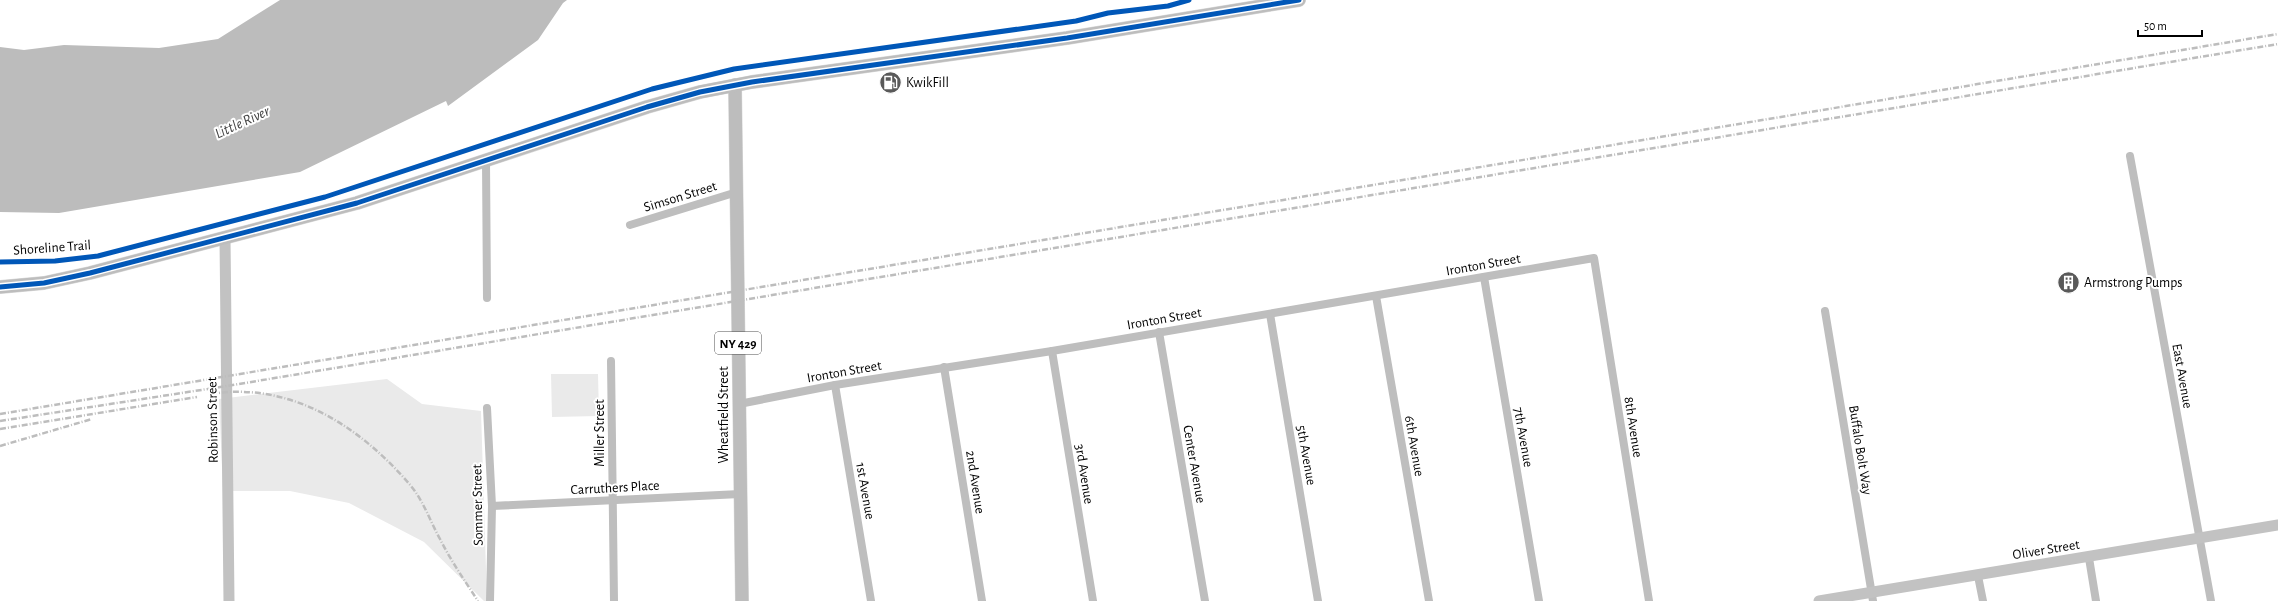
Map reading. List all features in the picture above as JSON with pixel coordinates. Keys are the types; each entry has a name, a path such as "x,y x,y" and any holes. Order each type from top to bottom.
{"main road":[{"path":"0,287 44,283 90,274 225,240 357,203 647,107 735,85 1067,38 1299,0"},
{"name":"Wheatfield Street","path":"735,85 742,601"},
{"name":"Robinson Street","path":"225,240 229,601"},
{"name":"Oliver Street","path":"1819,601 1872,597 1978,576 2278,525"}],"street":[{"name":"East Avenue","path":"2130,156 2211,601"},
{"path":"486,161 487,298"},
{"name":"Simson Street","path":"630,225 737,192"},
{"name":"Ironton Street","path":"739,404 835,385 1052,351 1594,258"},
{"name":"8th Avenue","path":"1594,258 1649,601"},
{"name":"7th Avenue","path":"1484,277 1539,601"},
{"name":"6th Avenue","path":"1376,296 1429,601"},
{"name":"Buffalo Bolt Way","path":"1825,311 1872,597"},
{"name":"5th Avenue","path":"1270,314 1318,601"},
{"name":"Center Avenue","path":"1159,332 1205,601"},
{"name":"3rd Avenue","path":"1052,351 1093,601"},
{"name":"Miller Street","path":"611,360 614,601"},
{"name":"2nd Avenue","path":"944,367 982,601"},
{"name":"1st Avenue","path":"835,385 871,601"},
{"name":"Sommer Street","path":"487,408 492,506 490,601"},
{"name":"Carruthers Place","path":"492,506 740,494"},
{"path":"2089,558 2096,601"},
{"path":"1978,576 1982,601"}],"shaded area":[{"path":"551,374 598,374 599,416 552,417"},
{"path":"387,379 422,404 481,411 487,601 484,601 424,542 349,503 290,491 223,491 219,399"}],"water":[{"name":"Little River","path":"280,0 567,0 563,3 538,40 448,106 446,101 300,172 59,213 0,212 0,47 24,50 64,45 159,48 218,39"}],"railway":[{"path":"0,414 2278,34"},
{"path":"0,421 227,386 2278,44"},
{"path":"211,394 241,392 269,395 296,402 322,413 347,428 370,445 416,492 458,571 478,601"},
{"path":"0,429 197,397"},
{"path":"0,446 92,419"}],"cycle path":[{"name":"Shoreline Trail","path":"0,262 55,261 98,256 325,197 652,89 734,69 1076,21 1108,13 1168,6 1189,0"},
{"path":"0,287 44,283 90,273 357,203 647,107 700,92 752,82 1067,38 1299,0"}],"place":[{"name":"KwikFill","path":"891,82"},
{"name":"Armstrong Pumps","path":"2068,282"}]}
